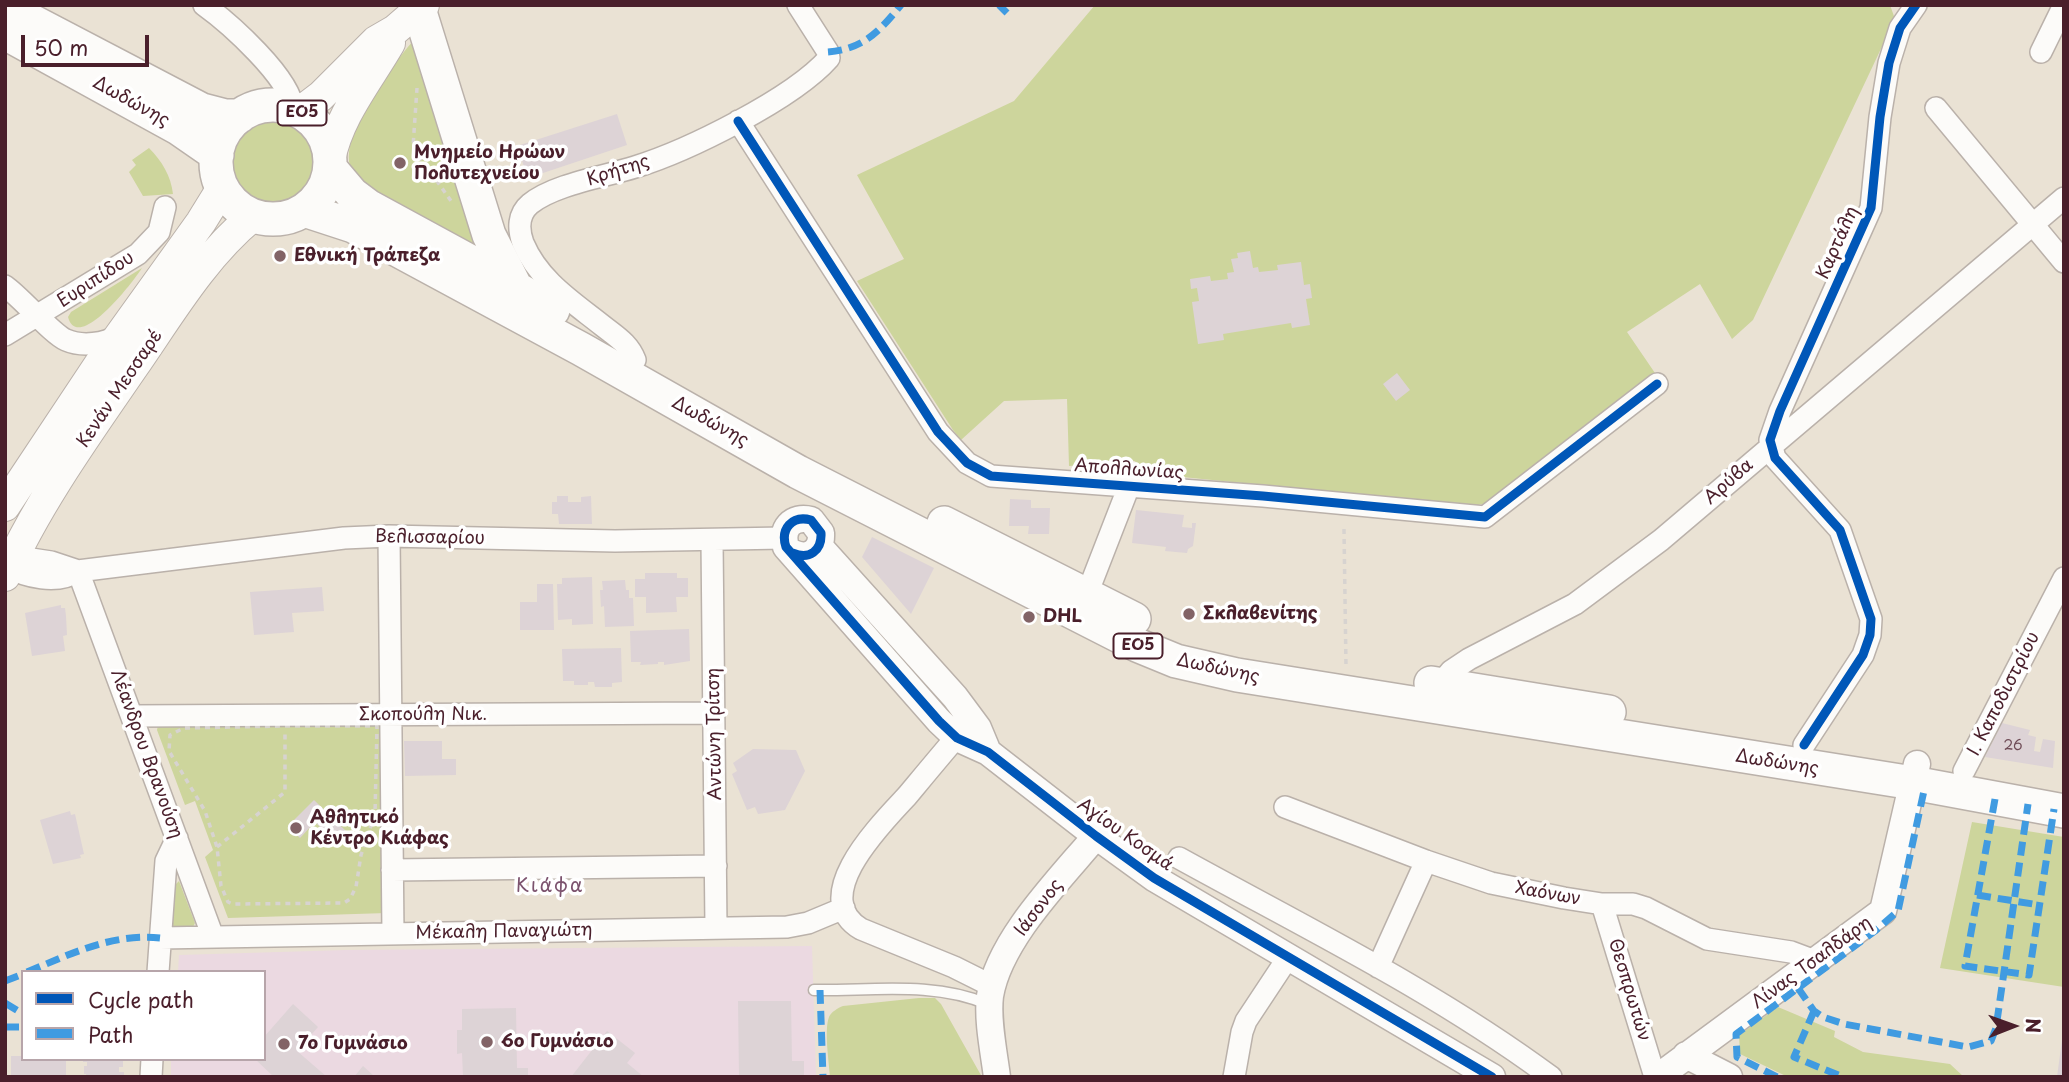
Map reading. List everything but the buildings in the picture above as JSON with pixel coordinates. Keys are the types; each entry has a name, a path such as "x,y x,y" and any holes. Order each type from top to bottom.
{"main road":[{"name":"Δωδώνης","path":"5,7 202,110 225,116 240,116 263,106 296,110 323,134 330,164 352,194 368,206 517,288 835,479 1087,594 1152,628 1196,646 1804,745 2064,810"},
{"path":"296,110 321,96 376,41 413,15"},
{"path":"240,116 223,136 217,155 222,188 233,202 253,216 271,220 304,211 323,191 333,145 341,124 393,40 413,15"},
{"path":"413,15 489,235 517,288"},
{"name":"Δωδώνης","path":"5,33 178,128 217,155"},
{"name":"Κενάν Μεσσαρέ","path":"5,506 119,335 201,222 222,188"},
{"name":"Δωδώνης","path":"304,211 354,226 581,349 835,479 1126,640 1176,661 1237,675 1915,774 1964,771 2064,789"},
{"name":"Κενάν Μεσσαρέ","path":"8,564 108,405 197,275 226,240 253,216"}],"street":[{"path":"204,5 229,24 269,66 289,92 296,110"},
{"name":"Κρήτης","path":"635,360 629,346 562,295 537,268 523,241 520,231 521,216 528,206 547,194 640,166 738,121 804,81 828,58 828,52 798,5"},
{"name":"Καρτάλη","path":"1771,446 1772,433 1780,411 1871,208 1889,63 1900,28 1916,5"},
{"path":"2041,52 2064,5"},
{"path":"1936,108 2064,262"},
{"name":"Απολλωνίας","path":"738,121 938,432 976,469 991,476 1485,517 1657,384"},
{"name":"Αρύβα","path":"1440,684 1451,671 1469,659 1575,604 1661,540 2064,198"},
{"name":"Ευριπίδου","path":"5,335 138,254 159,232 165,207"},
{"path":"5,286 66,341 96,343 119,335"},
{"path":"1771,446 1779,464 1830,516 1840,530 1871,620 1870,635 1863,655 1804,745"},
{"path":"810,520 835,479"},
{"path":"1087,594 1129,486"},
{"path":"810,520 817,525 821,533 819,546 806,556 788,546 786,529 792,522 810,520"},
{"path":"390,536 393,934"},
{"name":"Βελισσαρίου","path":"8,564 27,575 55,579 68,577 78,571 318,540 390,536 712,541 788,546"},
{"name":"Αντώνη Τρίτση","path":"712,541 716,928"},
{"name":"Αγίου Κοσμά","path":"788,546 842,612 988,752 1096,836 1154,878 1492,1077"},
{"name":"Αγίου Κοσμά","path":"819,546 965,728"},
{"name":"Λέανδρου Βρανούση","path":"78,571 213,937"},
{"name":"Ι. Καποδιστρίου","path":"1964,771 2064,578"},
{"name":"Σκοπούλη Νικ.","path":"132,716 714,713"},
{"path":"965,728 860,851 845,881 844,908 848,919 861,929 931,957 991,995 997,1077"},
{"name":"Λίνας Τσαλδάρη","path":"1656,1077 1693,1065 1815,961 1880,914 1885,908 1915,774"},
{"name":"Χαόνων","path":"1285,807 1491,883 1602,904 1633,904 1707,939 1791,952 1815,961"},
{"name":"Ιάσονος","path":"991,995 1021,928 1096,836"},
{"path":"158,970 166,861 177,838"},
{"path":"1179,858 1378,967 1477,1026 1551,1077"},
{"path":"1378,967 1426,861"},
{"path":"393,870 716,866"},
{"name":"Θεσπρωτών","path":"1602,904 1656,1077"},
{"name":"Μέκαλη Παναγιώτη","path":"160,938 799,925 844,908"},
{"path":"1234,1077 1246,1021 1289,956"},
{"path":"1693,1065 1729,1077"}],"lane":[{"path":"814,990 934,991 964,996 991,995"}],"path":[{"path":"1344,529 1346,669"},
{"path":"217,847 285,792 285,726"},
{"path":"377,726 376,810 361,855 354,894 348,901 340,904 230,904 223,895 217,847 205,811 169,751 170,736 184,728 377,726"}],"shaded area":[{"path":"812,946 816,1077 171,1077 171,1061 266,1061 266,970 178,970 179,955 346,950"}],"green space":[{"path":"1095,5 1890,5 1895,19 1753,320 1732,339 1700,284 1627,332 1657,376 1487,503 1473,506 1142,473 1135,461 1069,466 1067,399 1004,401 961,440 953,430 857,281 904,259 857,175 1014,101"},
{"path":"420,33 488,253 372,189 355,175 349,161 351,143 358,123 370,101"},
{"path":"274,121 290,124 303,133 312,146 315,162 312,178 303,191 290,200 274,203 258,200 245,191 236,178 233,162 236,146 245,133 258,124"},
{"path":"149,148 165,169 173,194 143,196 129,172 136,165 132,160"},
{"path":"142,268 106,311 83,327 74,326 68,317 71,312"},
{"name":"Αθλητικό Κέντρο Κιάφας","path":"159,721 386,722 387,913 228,918 205,857 213,850 195,801 185,805 157,730"},
{"path":"1972,822 2064,837 2064,987 1940,968"},
{"path":"179,881 195,923 193,927 176,928 171,924 175,885"},
{"path":"935,998 941,1004 982,1077 830,1077 827,1030 829,1017 833,1012 843,1006"},
{"path":"1778,1007 1835,1031 1834,1037 1863,1052 1950,1064 1964,1077 1788,1077 1740,1054 1739,1035"}],"marked path":[{"path":"828,52 851,47 869,38 901,5"},
{"path":"999,5 1007,13"},
{"path":"1777,1077 1737,1057 1736,1034 1898,911 1925,786"},
{"path":"1995,799 1965,966 2029,975 2054,809"},
{"path":"1798,988 1814,1011 1844,1024 1968,1047 1991,1041 1996,1028 2028,804"},
{"path":"1977,895 2039,905"},
{"path":"32,970 108,942 142,937 160,938"},
{"path":"5,981 21,975"},
{"path":"820,990 823,1077"},
{"path":"5,1003 21,1013"},
{"path":"1814,1011 1794,1057 1843,1077"},
{"path":"5,1027 21,1027"}],"cycle path":[{"path":"1804,745 1863,655 1870,635 1871,619 1840,530 1775,458 1770,440 1780,411 1871,208 1880,117 1889,63 1900,28 1916,5"},
{"path":"738,121 938,432 967,463 991,476 1263,496 1485,517 1657,384"},
{"path":"793,553 804,555 817,549 821,533 811,520 798,520 789,525 785,534 786,547 957,738 988,752 1154,878 1492,1077"}],"place":[{"name":"Μνημείο Ηρώων Πολυτεχνείου","path":"400,163"},
{"name":"Εθνική Τράπεζα","path":"280,256"},
{"name":"Σκλαβενίτης","path":"1189,614"},
{"name":"DHL","path":"1029,617"},
{"name":"Αθλητικό Κέντρο Κιάφας","path":"296,828"},
{"name":"6ο Γυμνάσιο","path":"487,1042"},
{"name":"7ο Γυμνάσιο","path":"284,1044"}],"district":[{"name":"Κιάφα","path":"550,887"}]}
